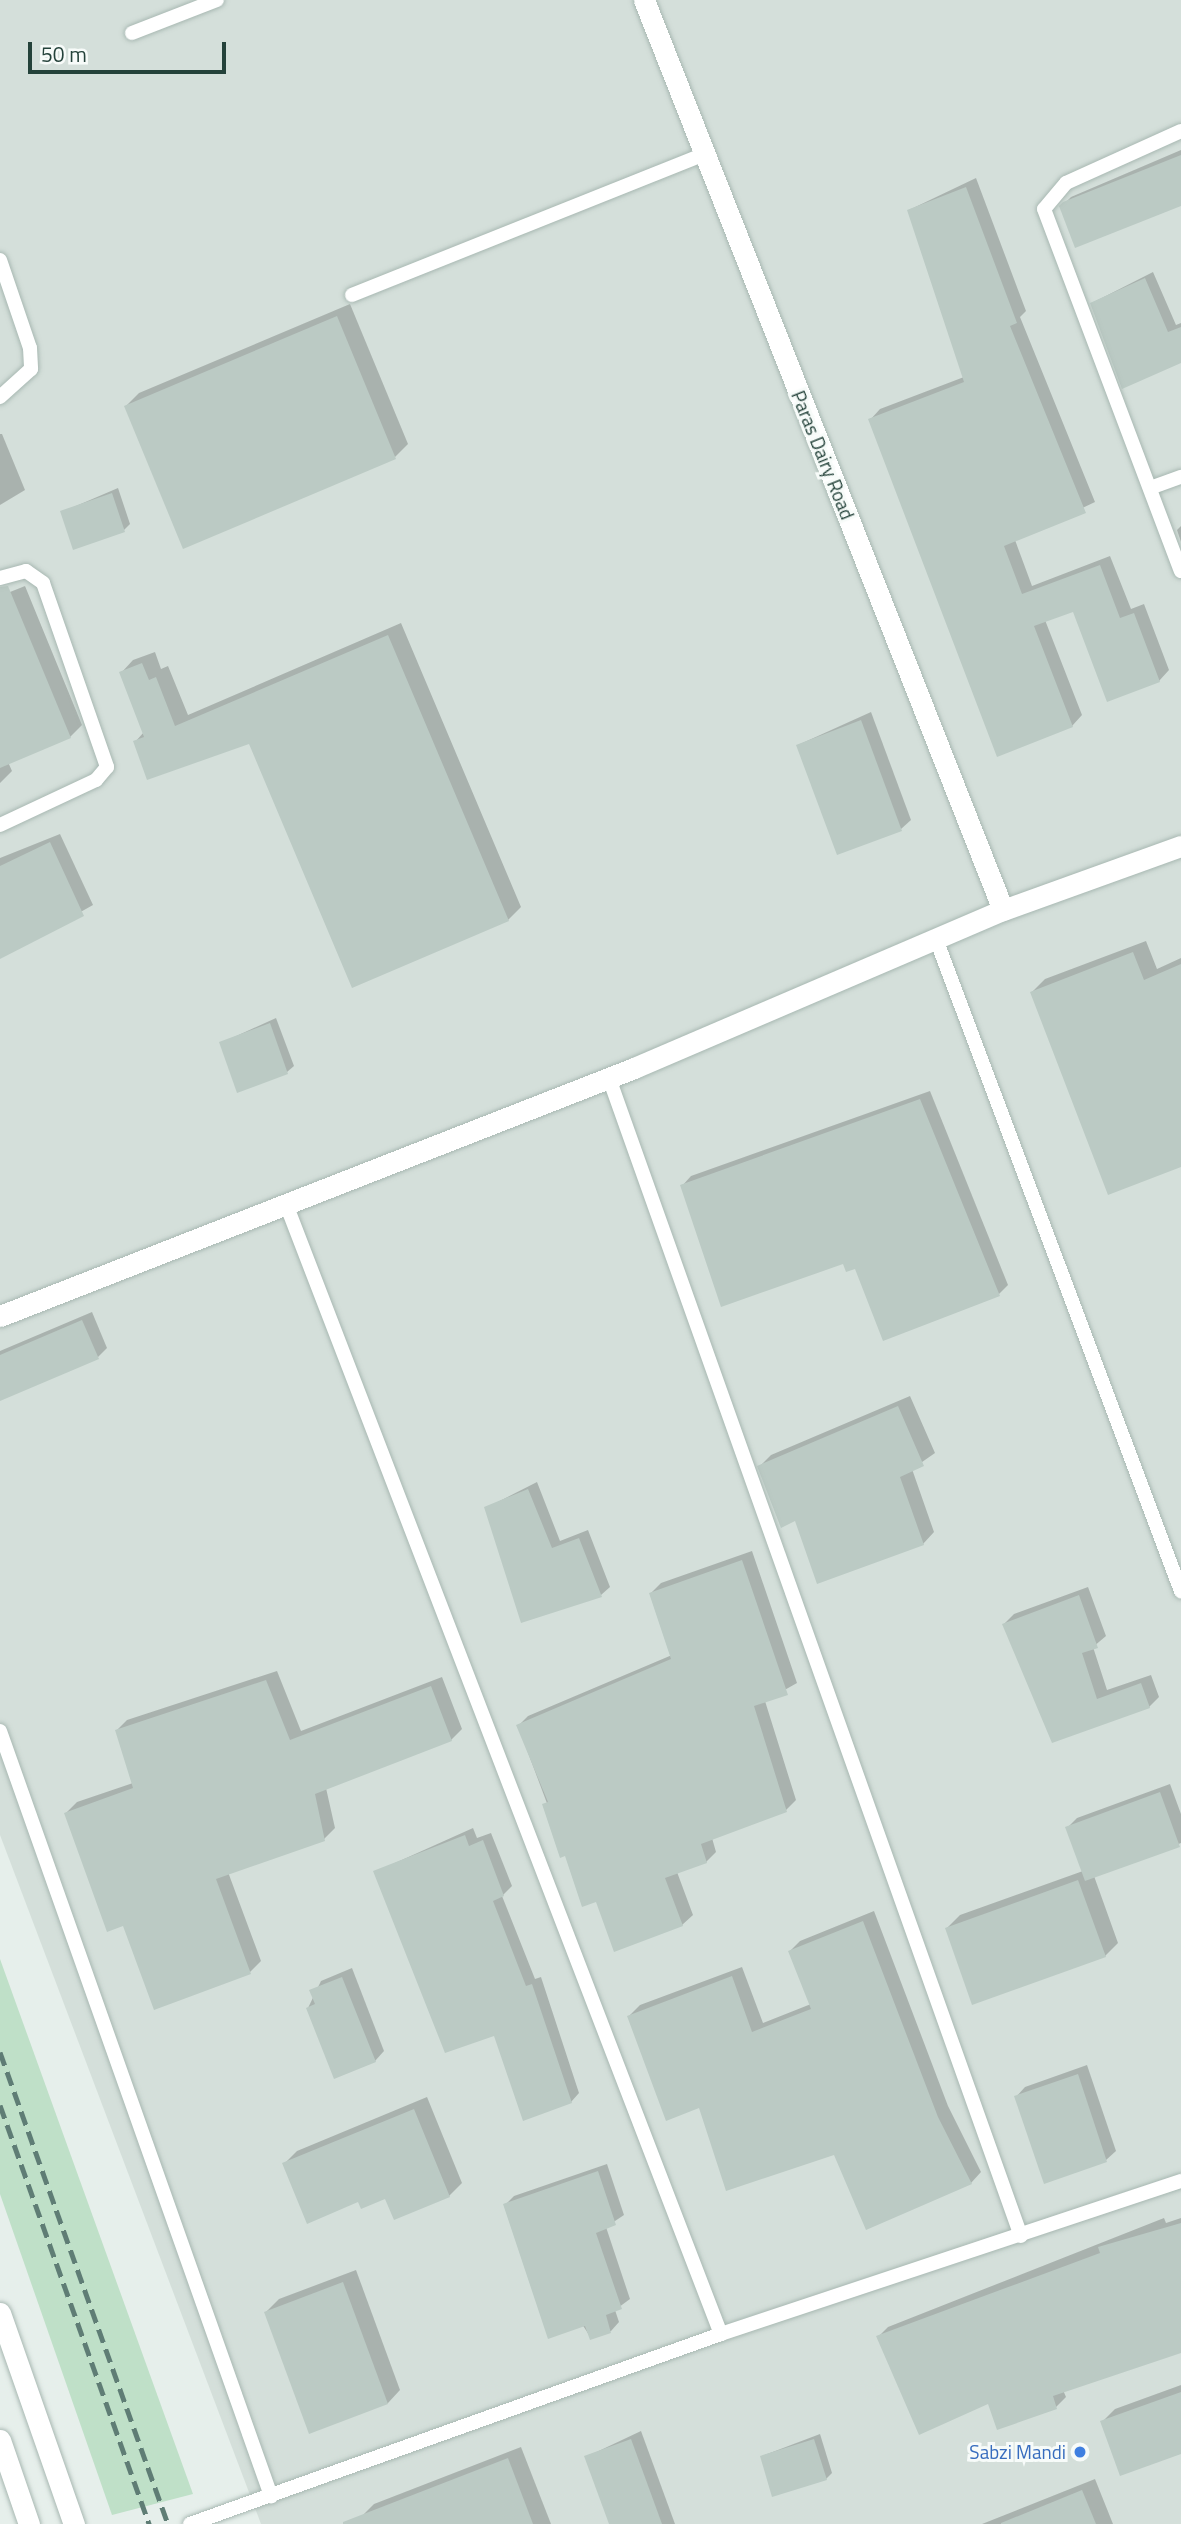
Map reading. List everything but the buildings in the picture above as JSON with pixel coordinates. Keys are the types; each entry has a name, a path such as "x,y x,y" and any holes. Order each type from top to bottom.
{"street":[{"name":"Paras Dairy Road","path":"643,0 1003,910"},
{"path":"0,1316 609,1078 1003,910 1181,846"},
{"path":"0,2314 74,2524"},
{"path":"0,2440 29,2524"}],"lane":[{"path":"132,33 217,0"},
{"path":"1181,131 1066,184 1044,209 1181,571"},
{"path":"352,295 704,154"},
{"path":"0,260 30,348 31,369 0,397"},
{"path":"1150,488 1181,477"},
{"path":"0,578 26,571 43,583 107,766 96,780 0,825"},
{"path":"936,939 1181,1591"},
{"path":"609,1078 1021,2236"},
{"path":"286,1204 722,2334"},
{"path":"0,1731 271,2496"},
{"path":"190,2524 722,2334 1021,2236 1181,2180"}],"shaded area":[{"path":"0,0 1181,0 1181,2524 261,2524 0,1835"}],"green space":[{"path":"0,1959 193,2494 112,2515 0,2194"}],"railway":[{"path":"0,2052 168,2524"},
{"path":"0,2105 149,2524"}],"place":[{"name":"Sabzi Mandi","path":"1080,2452"}]}
